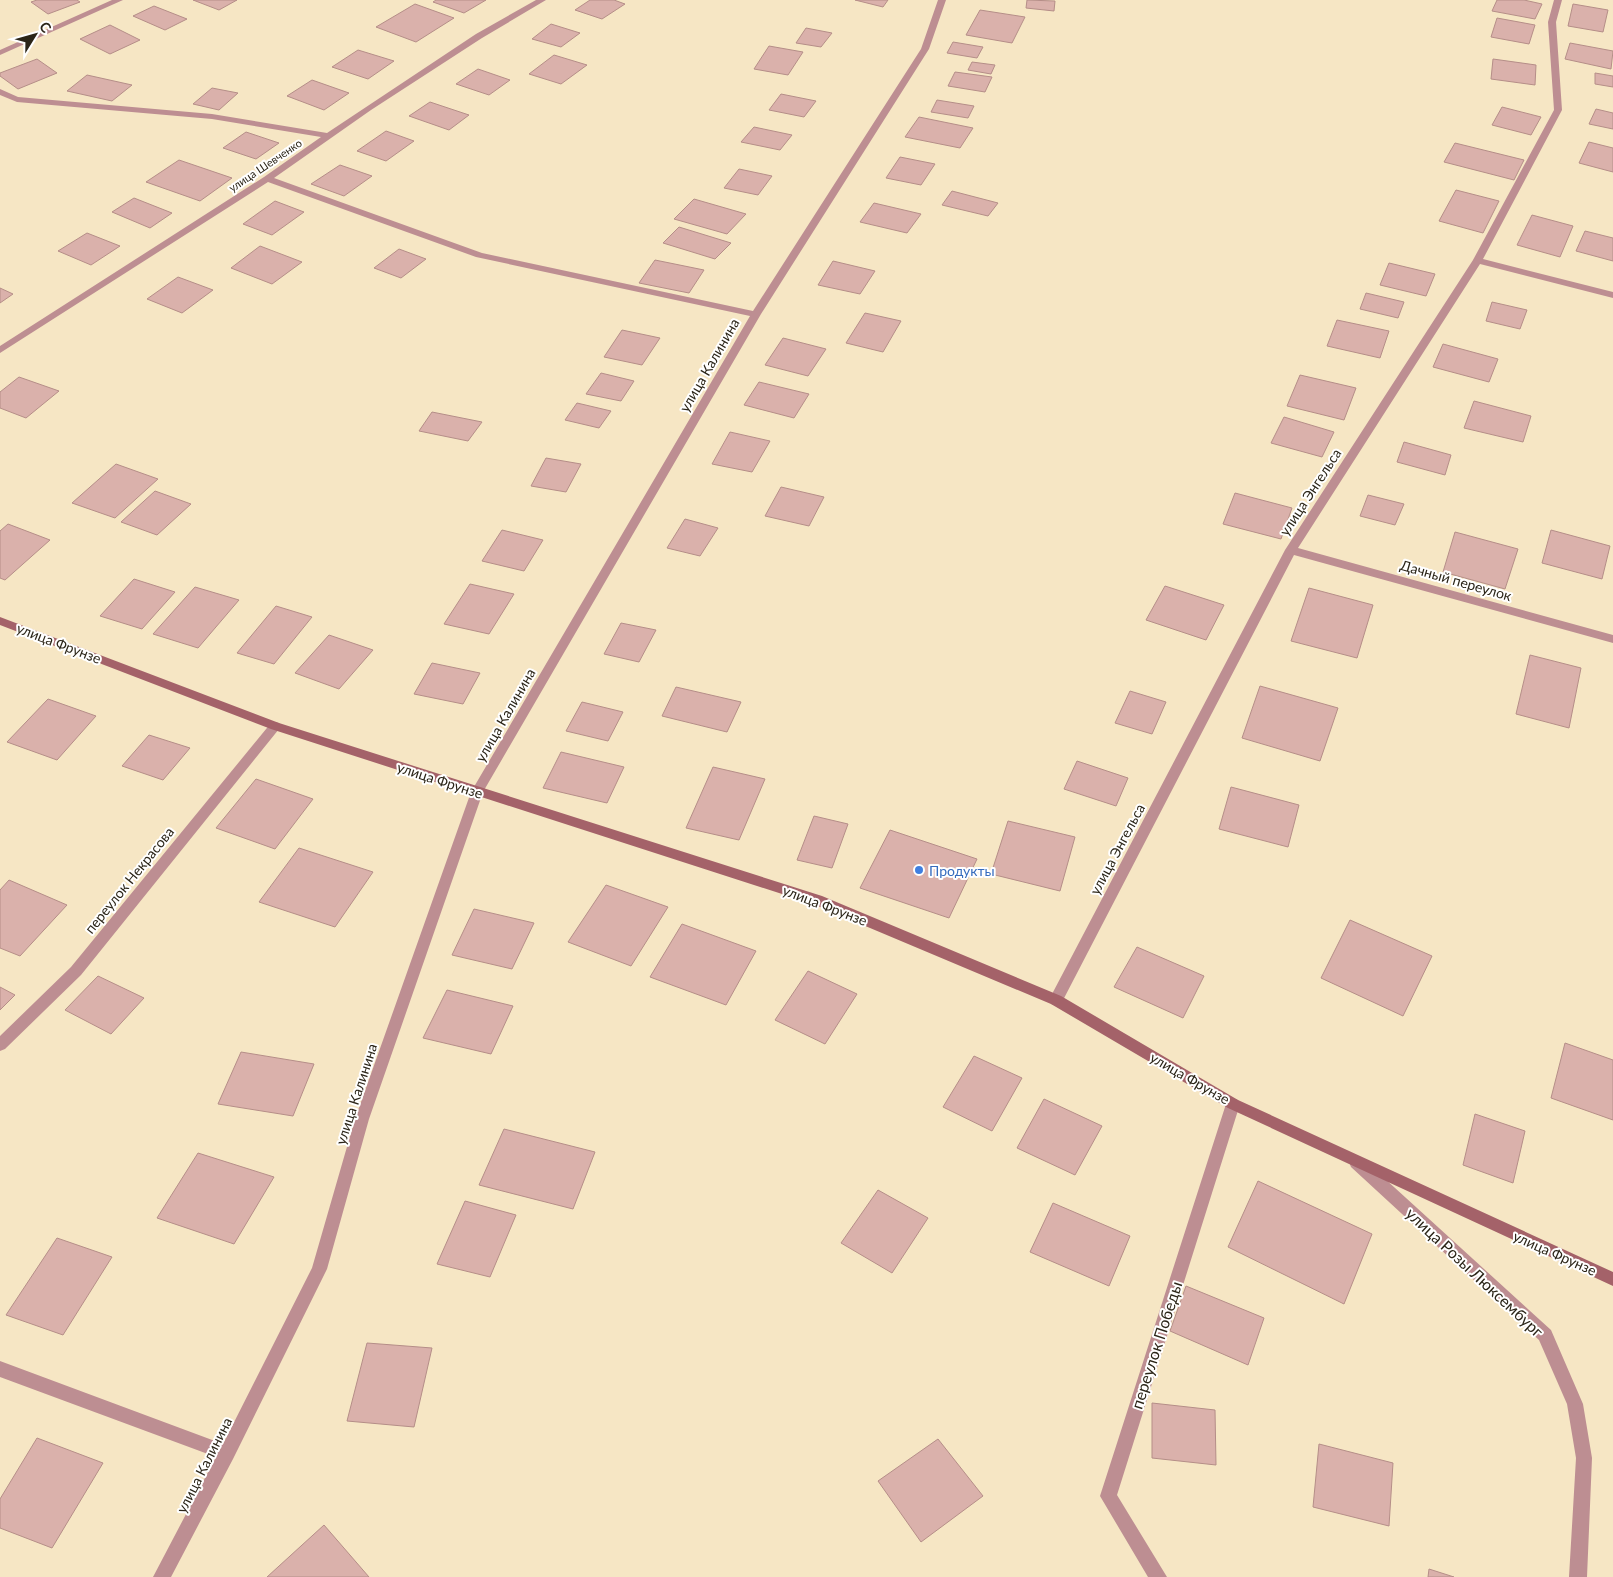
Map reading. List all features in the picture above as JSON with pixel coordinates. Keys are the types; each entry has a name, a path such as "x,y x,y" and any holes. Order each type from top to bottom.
{"street":[{"path":"0,53 119,0"},
{"name":"улица Шевченко","path":"0,350 267,179 368,108 472,41 542,0"},
{"name":"улица Калинина","path":"162,1577 227,1453 319,1269 362,1119 477,792 756,314 925,49 942,0"},
{"name":"улица Энгельса","path":"1056,1000 1291,550 1478,260 1558,110 1552,22 1558,0"},
{"path":"0,92 17,99 146,109 283,126 328,136"},
{"path":"267,179 479,255 756,314"},
{"path":"1478,260 1613,295"},
{"name":"Дачный переулок","path":"1291,550 1613,639"},
{"name":"улица Фрунзе","path":"0,620 275,726 817,900 1056,1000 1233,1104 1613,1279"},
{"name":"переулок Некрасова","path":"0,1045 76,971 275,726"},
{"name":"переулок Победы","path":"1158,1577 1108,1496 1233,1104"},
{"name":"улица Розы Люксембург","path":"1355,1161 1544,1335 1575,1404 1584,1458 1578,1577"},
{"path":"0,1370 227,1453"}],"building":[{"path":"37,0 77,0 80,2 48,14 31,2"},
{"path":"193,0 237,0 219,10"},
{"path":"436,0 486,0 464,13 433,2"},
{"path":"590,0 614,0 625,4 602,19 575,10"},
{"path":"855,0 888,0 883,7"},
{"path":"1027,0 1055,1 1054,11 1026,8"},
{"path":"1497,0 1524,0 1542,4 1535,19 1492,11"},
{"path":"415,4 454,18 416,42 376,27"},
{"path":"1573,4 1608,10 1603,32 1568,26"},
{"path":"154,6 187,19 165,30 133,16"},
{"path":"980,10 1025,17 1012,43 966,35"},
{"path":"1497,18 1535,25 1529,44 1491,37"},
{"path":"551,24 580,33 561,47 532,39"},
{"path":"110,25 140,40 110,54 80,39"},
{"path":"806,28 832,33 821,47 796,43"},
{"path":"953,42 983,47 977,58 947,53"},
{"path":"1570,43 1613,51 1611,69 1565,59"},
{"path":"769,46 803,52 788,75 754,69"},
{"path":"358,50 394,61 368,79 332,67"},
{"path":"554,55 587,65 561,84 529,74"},
{"path":"37,59 57,73 18,89 0,76 0,73"},
{"path":"1493,59 1536,65 1535,85 1491,79"},
{"path":"972,62 995,65 991,74 968,70"},
{"path":"478,69 510,80 489,95 456,84"},
{"path":"955,72 992,77 985,92 948,86"},
{"path":"1595,73 1613,76 1613,87 1595,84"},
{"path":"87,75 132,85 112,101 67,91"},
{"path":"312,80 349,93 324,110 287,96"},
{"path":"212,88 238,93 219,110 193,104"},
{"path":"781,94 816,101 804,117 769,110"},
{"path":"937,100 974,106 968,118 931,112"},
{"path":"430,102 469,115 449,130 409,116"},
{"path":"1502,107 1541,117 1531,135 1492,125"},
{"path":"1596,109 1613,113 1613,129 1589,124"},
{"path":"919,117 973,128 960,148 905,137"},
{"path":"754,127 792,135 780,150 741,142"},
{"path":"386,131 414,141 386,161 357,151"},
{"path":"246,132 279,143 256,159 223,148"},
{"path":"1589,142 1613,148 1613,172 1579,163"},
{"path":"1455,143 1524,160 1514,180 1444,162"},
{"path":"900,157 935,164 921,185 886,178"},
{"path":"179,160 232,178 200,201 146,182"},
{"path":"340,165 372,176 344,196 311,184"},
{"path":"739,169 772,176 758,195 724,188"},
{"path":"1456,190 1499,201 1483,233 1439,221"},
{"path":"952,191 998,203 988,216 942,205"},
{"path":"134,198 172,213 150,228 112,212"},
{"path":"694,199 746,214 727,234 674,219"},
{"path":"275,201 304,212 272,235 243,224"},
{"path":"874,203 921,214 907,233 860,222"},
{"path":"1532,215 1573,226 1560,257 1517,245"},
{"path":"679,227 731,243 715,259 663,243"},
{"path":"1585,231 1613,238 1613,261 1576,251"},
{"path":"87,233 120,246 91,265 58,251"},
{"path":"260,246 302,262 272,284 231,268"},
{"path":"399,249 426,259 401,278 374,268"},
{"path":"655,260 704,270 689,293 639,283"},
{"path":"833,261 875,271 860,294 818,285"},
{"path":"1389,263 1435,274 1426,296 1380,285"},
{"path":"178,277 213,290 182,313 147,299"},
{"path":"0,288 13,294 0,303"},
{"path":"1366,293 1404,302 1398,318 1360,309"},
{"path":"1492,302 1527,310 1520,329 1486,321"},
{"path":"865,313 901,321 883,352 846,343"},
{"path":"1337,320 1389,331 1380,358 1327,346"},
{"path":"622,330 660,338 642,365 604,357"},
{"path":"783,338 826,349 808,376 765,365"},
{"path":"1443,344 1498,359 1489,382 1433,367"},
{"path":"601,373 634,381 621,401 586,394"},
{"path":"1300,375 1356,388 1344,420 1287,406"},
{"path":"19,377 59,391 26,418 0,408 0,392"},
{"path":"759,382 809,394 794,418 744,405"},
{"path":"1474,401 1531,416 1523,442 1464,428"},
{"path":"577,403 611,411 599,428 565,420"},
{"path":"432,412 482,422 468,441 419,431"},
{"path":"1284,417 1334,432 1322,457 1271,443"},
{"path":"730,432 770,441 752,472 712,464"},
{"path":"1404,442 1451,455 1445,475 1397,462"},
{"path":"546,458 581,464 566,492 531,486"},
{"path":"116,464 158,479 115,518 72,503"},
{"path":"781,487 824,497 809,526 765,516"},
{"path":"155,491 191,504 157,535 121,522"},
{"path":"1235,493 1292,508 1281,539 1223,524"},
{"path":"1368,495 1404,504 1395,525 1360,516"},
{"path":"685,519 718,528 700,556 667,548"},
{"path":"8,524 50,540 5,580 0,578 0,531"},
{"path":"502,530 543,540 524,571 482,561"},
{"path":"1551,530 1610,546 1602,579 1542,563"},
{"path":"1455,532 1518,549 1505,589 1443,572"},
{"path":"134,579 175,592 142,629 100,616"},
{"path":"470,584 514,594 489,634 444,624"},
{"path":"1165,586 1224,605 1206,640 1146,620"},
{"path":"195,587 239,600 198,648 153,634"},
{"path":"1309,588 1373,605 1357,658 1291,641"},
{"path":"276,606 312,617 274,664 237,653"},
{"path":"621,623 656,630 639,662 604,654"},
{"path":"329,635 373,650 339,689 295,673"},
{"path":"1530,655 1581,668 1569,728 1516,714"},
{"path":"432,663 480,673 463,704 414,694"},
{"path":"1260,686 1338,708 1320,761 1242,738"},
{"path":"676,687 741,702 727,732 662,716"},
{"path":"1130,691 1166,702 1152,734 1115,723"},
{"path":"48,699 96,716 57,760 7,742"},
{"path":"582,702 623,712 608,741 566,731"},
{"path":"149,735 190,748 163,780 122,766"},
{"path":"561,752 624,767 607,803 543,788"},
{"path":"1077,761 1128,778 1116,806 1064,789"},
{"path":"713,767 765,779 739,840 686,828"},
{"path":"256,779 313,799 275,849 216,828"},
{"path":"1231,787 1299,805 1288,847 1219,829"},
{"path":"814,816 848,824 832,868 797,860"},
{"path":"1008,821 1075,837 1060,891 991,874"},
{"path":"890,830 977,859 949,918 860,888"},
{"path":"299,848 373,872 335,927 259,902"},
{"path":"9,880 67,905 20,956 0,948 0,890"},
{"path":"606,885 668,907 631,966 568,942"},
{"path":"474,909 534,923 512,969 452,955"},
{"path":"1350,920 1432,956 1403,1016 1321,978"},
{"path":"682,924 756,951 726,1005 650,977"},
{"path":"1137,947 1204,976 1183,1018 1114,987"},
{"path":"808,971 857,994 825,1044 775,1020"},
{"path":"98,976 144,998 111,1034 65,1010"},
{"path":"0,987 15,995 0,1010"},
{"path":"447,990 513,1006 491,1054 423,1038"},
{"path":"1565,1043 1613,1060 1613,1120 1551,1098"},
{"path":"241,1052 314,1064 293,1116 218,1104"},
{"path":"974,1056 1022,1078 992,1131 943,1107"},
{"path":"1044,1099 1102,1126 1075,1175 1017,1148"},
{"path":"1475,1114 1525,1131 1513,1183 1463,1165"},
{"path":"504,1129 595,1152 573,1209 479,1185"},
{"path":"198,1153 274,1177 234,1244 157,1218"},
{"path":"1258,1181 1372,1234 1344,1304 1228,1247"},
{"path":"878,1190 928,1218 892,1273 841,1243"},
{"path":"465,1201 516,1215 490,1277 437,1264"},
{"path":"1053,1203 1130,1236 1109,1286 1030,1252"},
{"path":"57,1238 112,1257 63,1335 6,1315"},
{"path":"1186,1286 1264,1318 1248,1365 1170,1331"},
{"path":"367,1343 432,1348 414,1427 347,1421"},
{"path":"1152,1403 1215,1410 1216,1465 1152,1458"},
{"path":"37,1438 103,1463 52,1548 0,1528 0,1499"},
{"path":"938,1439 983,1496 921,1542 878,1481"},
{"path":"1319,1444 1393,1463 1389,1526 1313,1507"},
{"path":"324,1525 369,1577 267,1577"},
{"path":"1429,1569 1454,1577 1428,1577"}],"place":[{"name":"Продукты","path":"919,870"}]}
